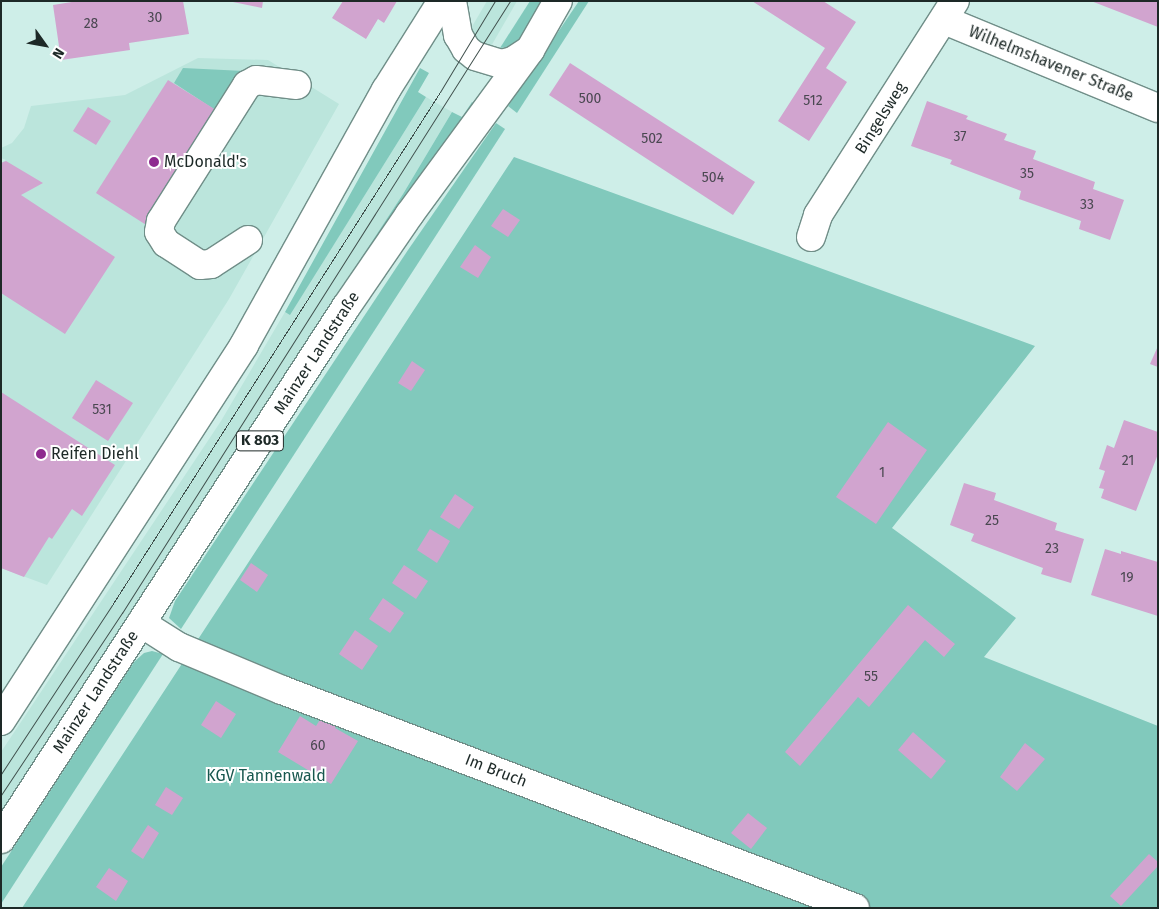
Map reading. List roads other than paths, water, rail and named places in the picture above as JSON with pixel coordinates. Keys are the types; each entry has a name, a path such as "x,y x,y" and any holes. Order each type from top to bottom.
{"main road":[{"path":"1,721 244,344 386,90 442,1"},
{"path":"452,1 453,17 458,35 466,49 476,56 501,64 513,61 530,50"},
{"name":"Mainzer Landstraße","path":"1,839 352,300 409,215 530,50 558,1"},
{"name":"Wilhelmshavener Straße","path":"950,11 1158,108"},
{"name":"Bingelsweg","path":"811,237 818,215 950,11"},
{"path":"248,240 211,264 200,265 166,243 159,232 161,220 247,85 256,80 297,85"},
{"name":"Im Bruch","path":"141,623 179,646 282,690 855,908"}],"tram line":[{"path":"1,774 112,605 440,92 495,1"},
{"path":"1,795 122,613 510,1"}],"place":[{"name":"McDonald's","path":"154,162"},
{"name":"Reifen Diehl","path":"41,454"}],"park label":[{"name":"KGV Tannenwald","path":"266,776"}]}
